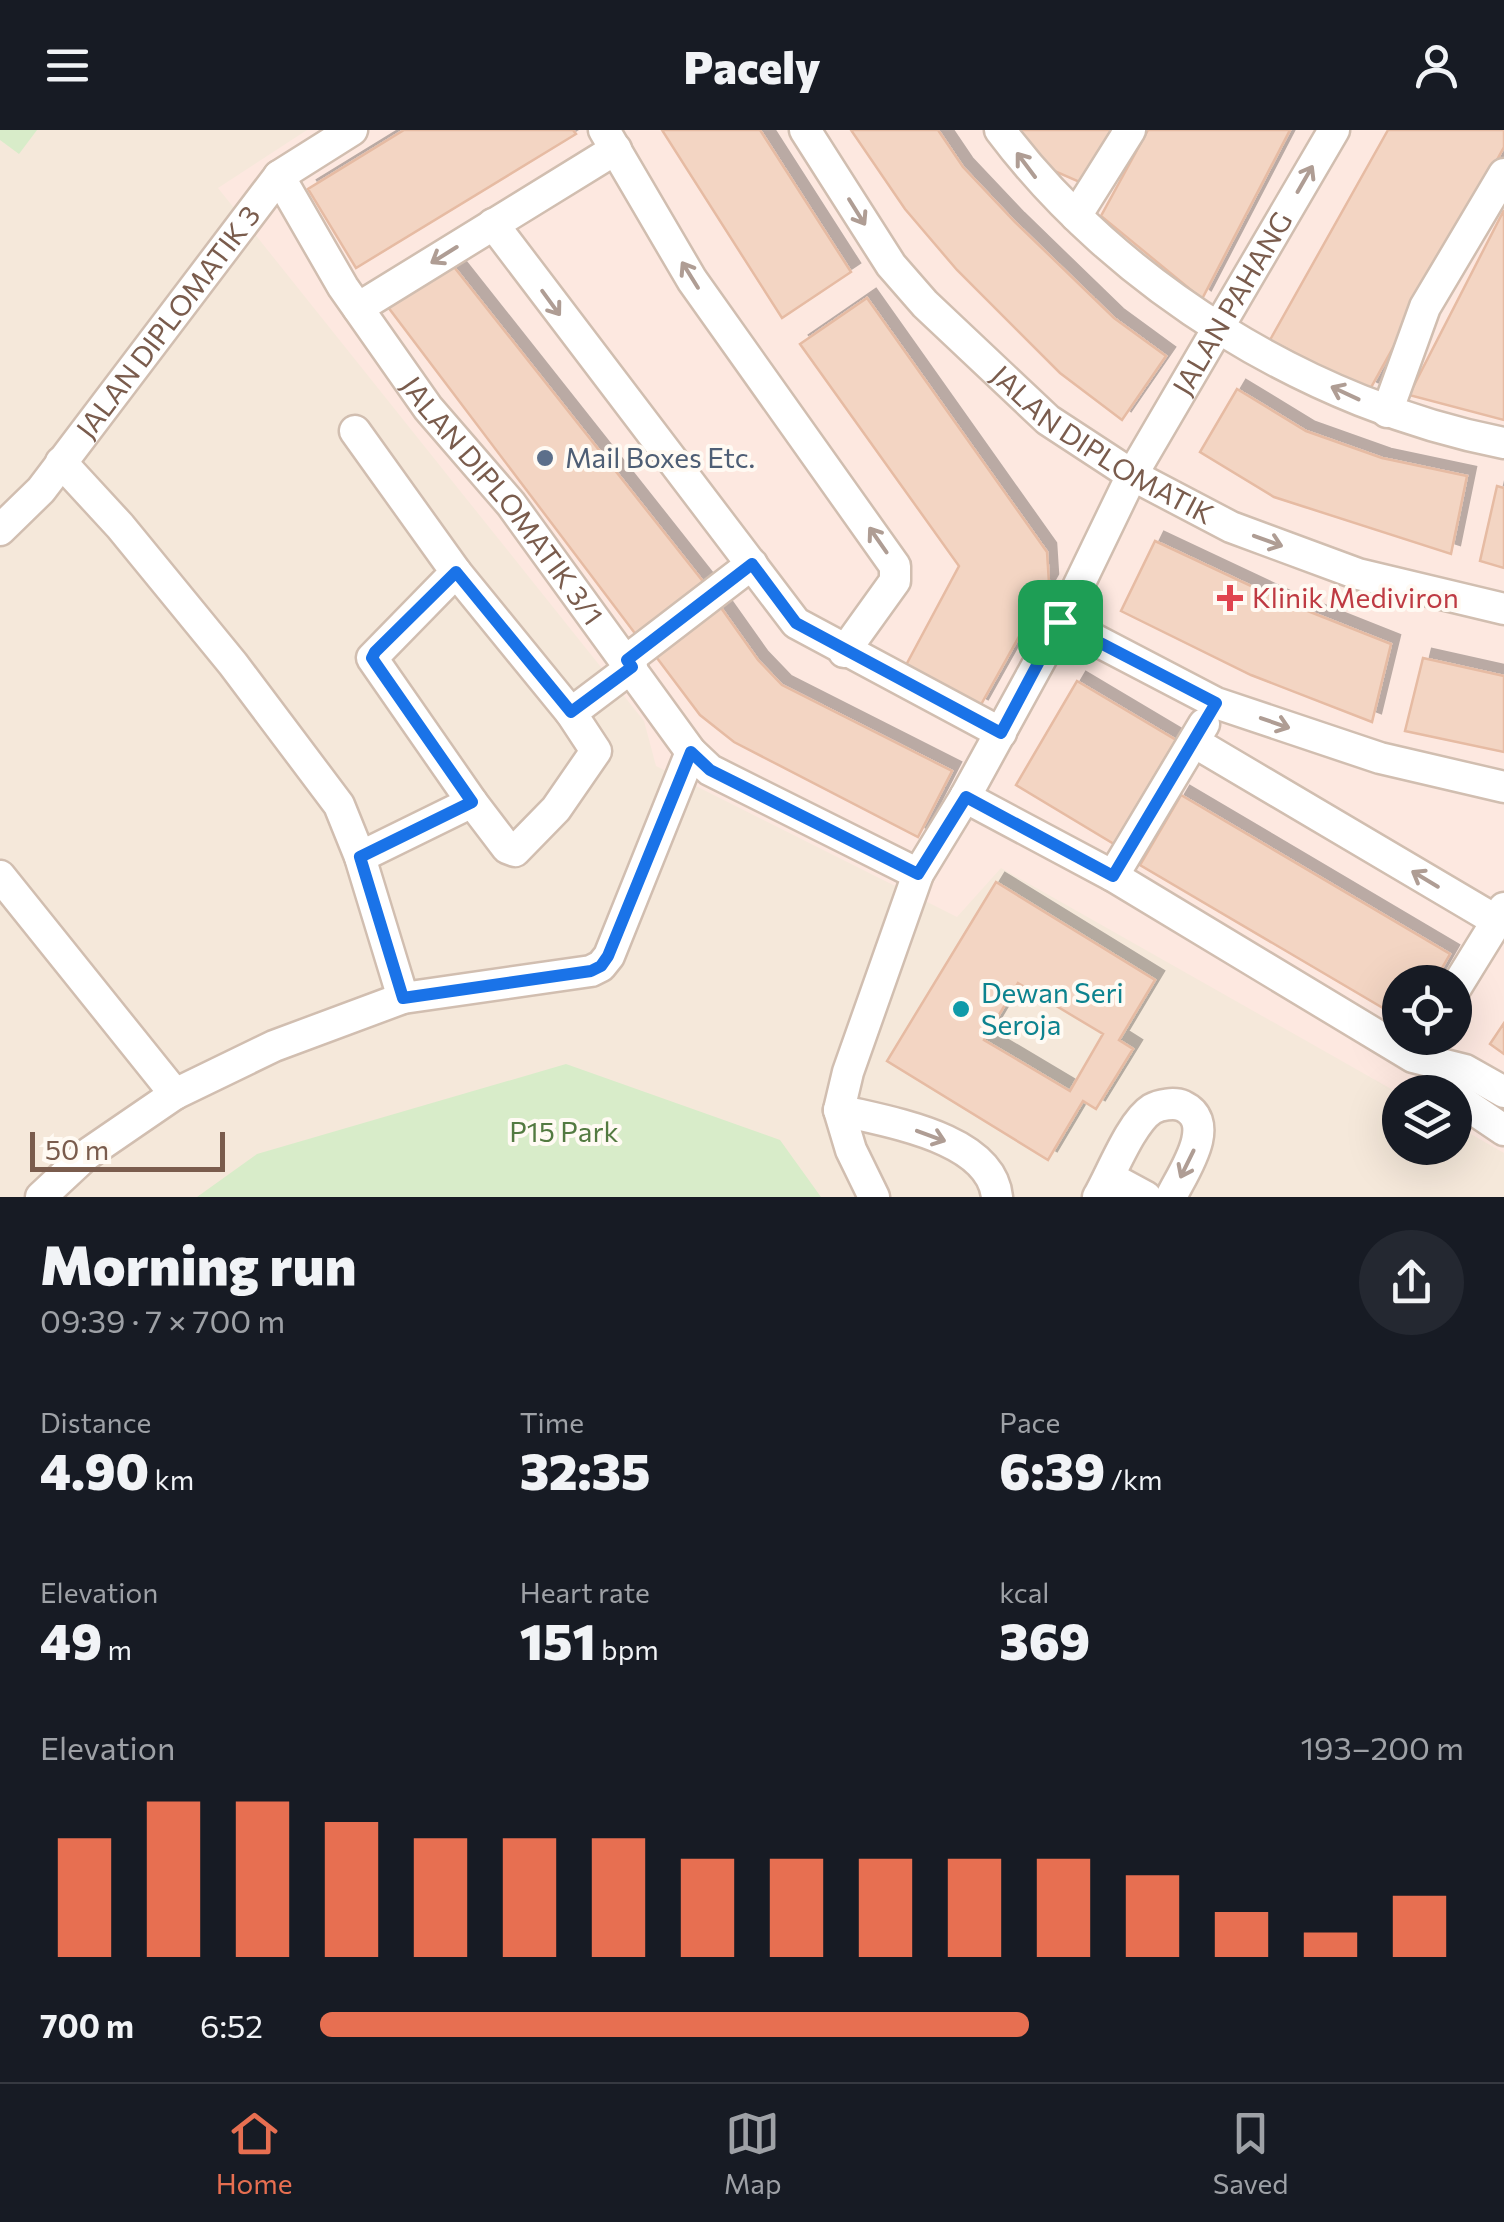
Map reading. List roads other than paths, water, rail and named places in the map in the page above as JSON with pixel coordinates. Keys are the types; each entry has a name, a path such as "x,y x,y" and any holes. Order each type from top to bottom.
{"street":[{"name":"JALAN DIPLOMATIK 3","path":"0,530 40,490 279,176 352,130"},
{"name":"JALAN DIPLOMATIK","path":"805,130 891,266 1048,420 1132,475 1231,527 1358,574 1504,609"},
{"path":"1000,130 1035,178 1184,308 1218,329 1387,412 1504,442"},
{"path":"1076,216 1130,130"},
{"name":"JALAN PAHANG","path":"839,1110 848,1072 918,874 1001,733 1132,475 1334,130"},
{"path":"358,308 493,224 610,139 692,280 895,566 895,581 844,652"},
{"path":"1387,412 1425,307 1504,174"},
{"name":"JALAN DIPLOMATIK 3/1","path":"279,176 358,308 428,408 511,504 691,752 710,770 918,874"},
{"path":"493,224 796,623 1001,733"},
{"path":"355,431 456,572 571,712 596,751 515,851 507,848 472,802 372,658 456,572"},
{"path":"61,462 120,526 233,664 344,813 403,998"},
{"path":"571,712 752,564"},
{"path":"1060,622 1216,703 1380,758 1504,787"},
{"path":"1113,876 1216,703"},
{"path":"1194,742 1500,915 1470,965"},
{"path":"41,1197 86,1155 174,1094 274,1046 403,998 591,971 601,966 691,752"},
{"path":"966,797 1382,1026"},
{"path":"360,857 472,802"},
{"path":"0,876 174,1094"},
{"path":"1435,1055 1504,1092"},
{"path":"1146,1197 1104,1187 1141,1119 1154,1107 1173,1104 1184,1106 1196,1118 1199,1134 1171,1197"},
{"path":"1472,1108 1504,1130"},
{"path":"839,1110 851,1150 874,1197"},
{"path":"839,1110 914,1130 973,1155 988,1170 997,1197"}],"place":[{"name":"Mail Boxes Etc.","path":"545,458"},
{"name":"Klinik Mediviron","path":"1230,598"},
{"name":"Dewan Seri Seroja","path":"961,1009"}],"park label":[{"name":"P15 Park","path":"564,1132"}]}
